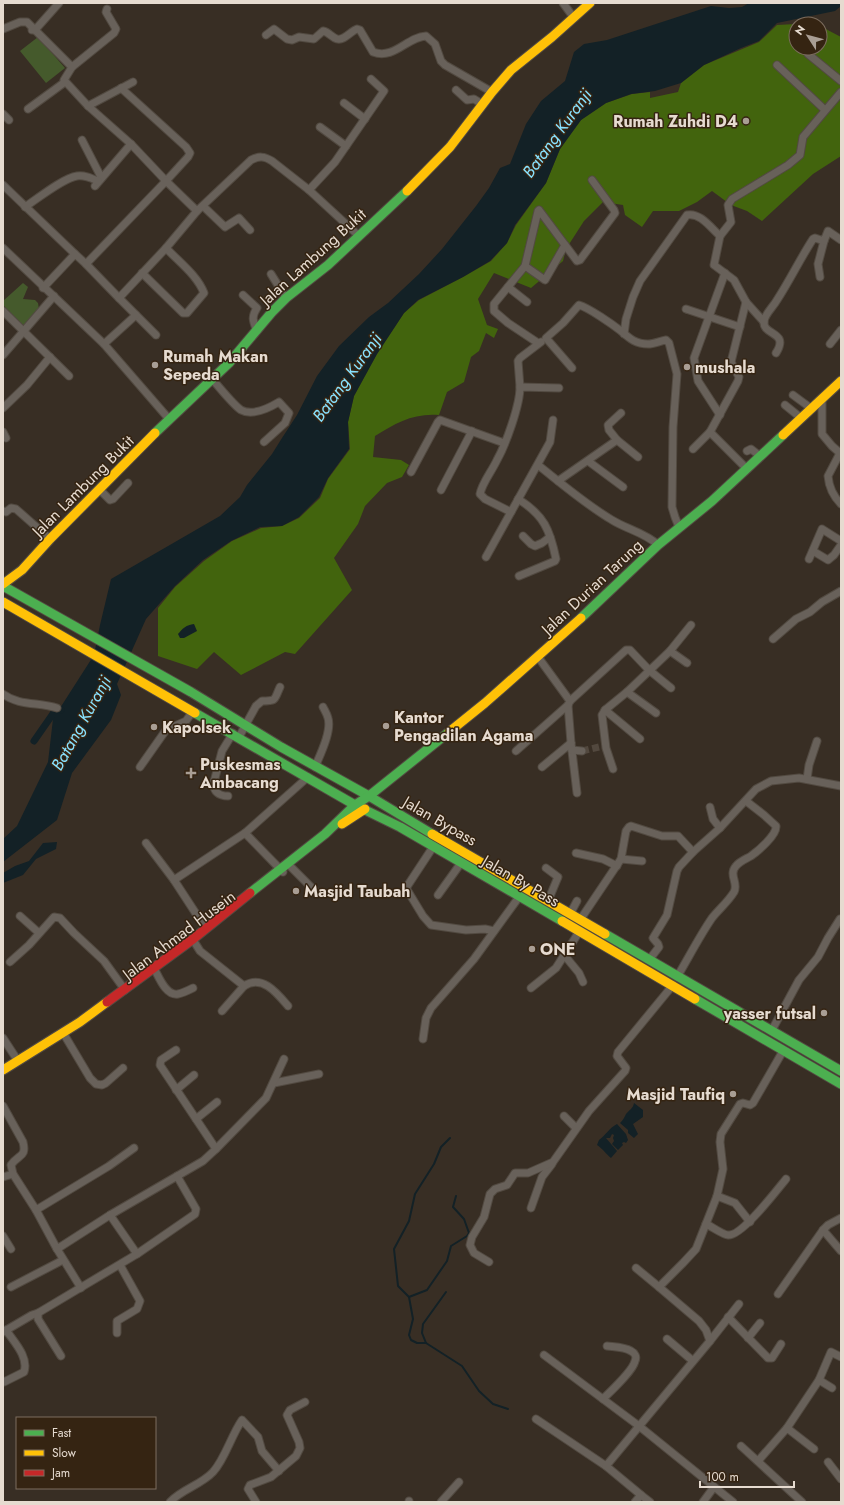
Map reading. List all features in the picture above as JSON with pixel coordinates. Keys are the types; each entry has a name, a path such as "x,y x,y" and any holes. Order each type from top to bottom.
{"main road":[{"name":"Jalan Lambung Bukit","path":"3,584 18,574 50,539 169,419 229,364 272,312 286,298 328,265 404,195 450,147 482,104 523,59 552,37 590,3"},
{"name":"Jalan Durian Tarung","path":"355,804 369,796 485,703 538,657 658,545 712,500 841,381"},
{"name":"Jalan Bypass","path":"3,584 191,692 315,767 369,796 410,822 841,1071"},
{"name":"Jalan By Pass","path":"3,602 522,898 841,1084"},
{"name":"Jalan Ahmad Husein","path":"3,1070 80,1022 285,870 325,834 355,804"},
{"name":"Jalan Ahmad Husein","path":"3,1074 88,1023 195,943 347,820 365,809"},
{"path":"522,898 529,890"},
{"path":"694,999 699,989"}],"street":[{"path":"34,30 59,3"},
{"path":"563,3 574,18"},
{"path":"28,110 65,82 64,80 72,67 114,33 116,29 106,12 107,9"},
{"path":"3,30 20,22 27,22 72,67"},
{"path":"266,35 274,30 287,39 292,40 299,37 310,40 314,39 322,31 328,32 337,39 342,39 357,29 360,30 372,52 378,54 384,54 400,48 421,36 426,36 435,44 441,61 445,65 492,92"},
{"path":"810,56 841,81"},
{"path":"776,65 825,110"},
{"path":"309,190 335,162 384,91 371,79"},
{"path":"65,82 88,106 131,144 166,181 225,227 240,218 250,230"},
{"path":"88,106 133,82"},
{"path":"86,264 188,158 190,153 186,147 121,88"},
{"path":"456,90 467,100 474,99 482,104"},
{"path":"776,353 780,347 779,339 767,328 764,322 746,302 734,280 714,264 720,236 731,222 728,205 732,199 788,165 800,155 803,137 841,92"},
{"path":"344,103 365,119"},
{"path":"3,114 9,120"},
{"path":"320,127 346,146"},
{"path":"82,140 98,181"},
{"path":"98,181 131,144"},
{"path":"119,298 166,248 200,208 251,160 259,156 265,157 272,161 309,190 359,236"},
{"path":"25,207 61,183 76,176 88,176 98,181"},
{"path":"538,344 494,311 494,304 525,266 538,211 540,210 577,261 580,260 615,213 592,180"},
{"path":"3,185 86,264 156,335"},
{"path":"624,334 626,319 640,281 687,215 697,215 720,236"},
{"path":"820,277 818,264 828,231 841,240"},
{"path":"764,322 778,300 799,260 813,239 815,238 824,241"},
{"path":"525,266 545,280 565,245"},
{"path":"3,248 43,288 54,296 104,344 169,419"},
{"path":"142,273 183,313 187,313 204,293 202,287 193,276 166,248"},
{"path":"43,288 75,254"},
{"path":"720,415 698,381 694,358 708,316 725,273"},
{"path":"272,274 286,298"},
{"path":"508,287 527,302"},
{"path":"243,295 257,308 252,315 252,320 257,331"},
{"path":"3,355 54,296"},
{"path":"693,449 710,432 739,377 730,362 746,302"},
{"path":"511,512 485,499 480,494 501,453 516,412 520,386 518,361 563,323 578,305 591,312 628,338 643,344 666,340 669,342 677,374 673,427 672,507 680,527"},
{"path":"686,309 740,327"},
{"path":"3,311 69,376"},
{"path":"104,344 136,315"},
{"path":"830,344 841,330"},
{"path":"546,338 572,368"},
{"path":"3,408 27,385 50,357"},
{"path":"213,380 241,410 256,412 271,407 279,402 289,413 285,423 264,442"},
{"path":"520,386 559,388"},
{"path":"793,395 812,409"},
{"path":"822,400 822,434 840,453 828,476 834,498 841,504"},
{"path":"785,405 801,418"},
{"path":"621,413 608,425 609,430 638,457"},
{"path":"411,472 439,421 442,420 504,443"},
{"path":"486,557 550,442 553,420"},
{"path":"441,490 472,431"},
{"path":"710,432 747,468"},
{"path":"558,481 618,440"},
{"path":"747,451 751,449 760,456"},
{"path":"588,461 623,487"},
{"path":"538,465 601,513 620,525 653,540 658,545"},
{"path":"100,490 110,500 113,499 128,483"},
{"path":"518,499 530,506 542,518 548,529 556,560 519,576"},
{"path":"3,511 6,512 11,508 16,509 50,539"},
{"path":"808,559 822,529 841,541"},
{"path":"523,536 535,546 550,537"},
{"path":"813,551 828,560 834,556 841,545"},
{"path":"774,639 796,619 810,612 822,602 841,591"},
{"path":"613,770 603,747 601,717 605,710 627,692 670,651 691,625"},
{"path":"516,751 626,650 630,650 649,670 671,688"},
{"path":"670,651 687,663"},
{"path":"538,657 569,703 577,793"},
{"path":"228,796 223,796 217,793 214,786 222,751 245,726 256,706 262,701 270,702 274,700 280,687"},
{"path":"627,692 656,713"},
{"path":"3,694 8,698 20,702 47,704 57,708"},
{"path":"315,767 325,742 329,723 323,707"},
{"path":"140,768 166,730 186,720 189,709"},
{"path":"605,710 640,739"},
{"path":"807,780 809,764 817,741"},
{"path":"572,747 582,751"},
{"path":"542,767 572,747"},
{"path":"174,880 245,833 308,777"},
{"path":"649,960 658,947 658,944 653,938 666,915 677,871 693,852 720,828 756,789 771,781 799,778 841,786"},
{"path":"677,977 713,918 734,892 735,884 732,877 734,868 752,856 776,831 776,826 746,801"},
{"path":"710,807 713,819 720,828"},
{"path":"580,920 617,866 621,858 626,830 631,826 662,836 678,836 693,852"},
{"path":"245,833 285,870 316,892"},
{"path":"146,843 174,880 206,929"},
{"path":"433,847 406,888 423,916 431,925 466,930 485,929 494,931"},
{"path":"576,853 603,859 617,866"},
{"path":"621,858 642,861"},
{"path":"438,895 461,863"},
{"path":"546,868 558,877 548,901"},
{"path":"423,1039 426,1018 431,1008 474,959 494,931 522,898"},
{"path":"570,914 577,901"},
{"path":"20,916 39,933"},
{"path":"10,962 29,945 54,917 60,918 104,961 125,990"},
{"path":"772,1030 799,980 818,957 840,919"},
{"path":"531,988 551,973 565,956 579,932"},
{"path":"195,943 200,951 244,986"},
{"path":"565,956 579,973 583,982"},
{"path":"156,972 166,988 172,993 178,994 193,988"},
{"path":"222,1011 244,986 255,982 265,984 275,991 288,1006"},
{"path":"531,1208 542,1177 589,1111 625,1071 625,1067 617,1056 618,1052 673,986"},
{"path":"65,1036 90,1078 96,1084 102,1085 106,1083 123,1068"},
{"path":"3,1038 18,1061"},
{"path":"176,1050 161,1060 159,1064 216,1149"},
{"path":"659,1287 696,1249 717,1196 723,1169 720,1142 724,1128 740,1104 743,1103 750,1105 753,1103 783,1051"},
{"path":"57,1249 110,1215 203,1161 262,1103 274,1083 284,1059"},
{"path":"274,1083 319,1074"},
{"path":"176,1090 194,1075"},
{"path":"196,1119 217,1102"},
{"path":"3,1106 23,1142 23,1152 11,1165 13,1174 36,1210 57,1249 81,1288"},
{"path":"564,1116 576,1128"},
{"path":"36,1210 108,1166 134,1148"},
{"path":"490,1262 474,1253 470,1245 472,1237 484,1217 490,1194 495,1189 507,1185 515,1173 528,1174 553,1162"},
{"path":"3,1177 13,1174"},
{"path":"3,1381 4,1382 24,1372 25,1367 24,1358 4,1331 120,1265 196,1213 196,1209 177,1176"},
{"path":"706,1224 730,1235 741,1229 750,1222 786,1179"},
{"path":"717,1196 735,1203 750,1222"},
{"path":"110,1215 137,1254"},
{"path":"778,1294 823,1230 828,1225 841,1218"},
{"path":"823,1230 841,1251"},
{"path":"3,1236 11,1249"},
{"path":"11,1288 64,1260"},
{"path":"117,1333 117,1321 137,1309 140,1301 120,1265"},
{"path":"636,1268 703,1325 710,1341"},
{"path":"606,1466 693,1362 739,1304"},
{"path":"38,1313 38,1319 61,1356"},
{"path":"728,1317 768,1358 772,1358 781,1344"},
{"path":"748,1338 760,1323"},
{"path":"667,1339 693,1362"},
{"path":"603,1400 631,1369 636,1358 634,1353 629,1350 606,1346"},
{"path":"758,1461 787,1428 819,1380 831,1352 841,1357"},
{"path":"544,1355 639,1426 733,1502"},
{"path":"819,1380 832,1388"},
{"path":"256,1502 248,1489 249,1486 268,1479 279,1471 296,1456 300,1448 299,1442 286,1415 290,1410 304,1402"},
{"path":"536,1419 606,1466 650,1502"},
{"path":"170,1502 179,1494 212,1472 220,1462 232,1435 242,1420 258,1437 262,1451 279,1471"},
{"path":"787,1428 814,1449"},
{"path":"741,1446 802,1502"},
{"path":"828,1462 841,1479"},
{"path":"441,1502 459,1482"},
{"path":"703,1502 714,1486"},
{"path":"635,1502 641,1495"}],"green space":[{"path":"788,24 788,56 828,56 828,30 841,37 841,156 813,174 762,221 747,211 731,205 712,191 697,202 679,211 653,211 642,227 625,215 623,205 603,202 584,221 566,249 563,261 531,288 494,273 478,299 487,325 498,329 494,338 486,333 479,351 471,357 464,382 447,392 439,415 413,417 390,427 375,436 373,457 401,460 409,465 402,477 387,483 365,506 358,524 334,558 352,590 295,654 285,652 241,675 214,652 197,669 158,656 158,608 175,587 204,561 232,541 261,528 282,526 299,518 320,498 328,479 350,449 348,422 354,396 377,354 404,313 419,300 491,261 507,243 516,225 546,183 560,149 581,120 606,103 632,94 650,92 650,98 678,92 681,83 704,65 759,42 777,25"},
{"path":"38,37 65,68 46,83 20,51"},
{"path":"23,283 28,287 23,299 35,300 38,303 39,309 24,327 3,305 3,301"}],"water":[{"name":"Batang Kuranji","path":"749,3 841,3 841,6 835,11 811,16 788,16 788,21 777,23 759,41 704,65 681,83 655,91 631,94 606,103 581,120 560,149 546,183 515,225 507,243 490,261 463,277 418,300 404,313 377,354 354,396 348,422 349,449 328,478 319,497 299,517 282,526 260,527 231,541 203,560 175,586 146,619 117,684 121,695 111,720 72,773 57,820 3,862 3,839 17,826 48,762 53,719 94,655 111,579 220,516 240,497 247,485 272,454 297,415 317,376 339,346 369,317 388,303 419,274 442,249 476,206 489,188 500,168 510,164 526,124 541,101 565,81 574,52 584,44 607,40 711,6 729,8 742,7"},
{"path":"194,624 197,631 184,638 180,638 178,634 181,630"},
{"path":"57,842 56,849 36,859 23,875 3,883 3,873 15,866 29,861 43,843"},
{"path":"634,1103 643,1110 643,1117 633,1124 638,1134 634,1138 620,1123 632,1108"},
{"path":"617,1124 626,1134 628,1140 626,1143 622,1143 623,1145 618,1150 612,1144 614,1141 614,1135 612,1134 610,1138 606,1138 617,1151 611,1158 597,1145 599,1140"}],"waterway":[{"path":"34,741 57,708 61,710"},
{"path":"426,1343 417,1343 411,1340 409,1335 413,1319 409,1297 398,1286 394,1249 409,1221 415,1194 434,1164 441,1147 450,1138"},
{"path":"409,1297 427,1290 447,1261 451,1246 467,1236 469,1233 464,1219 453,1207 456,1196"},
{"path":"446,1292 423,1324 422,1333 426,1343 462,1366 479,1391 493,1404 508,1409"}],"tunnel":[{"path":"582,751 599,747"}],"traffic: fast":[{"path":"155,433 229,363 272,312 286,298 328,265 407,191"},
{"path":"581,618 658,545 712,501 783,435"},
{"path":"3,586 191,692 281,747 369,796 432,834"},
{"path":"195,713 355,805 400,827 562,921"},
{"path":"250,893 325,834 355,805 369,796 449,732"},
{"path":"605,934 841,1071"},
{"path":"695,999 841,1084"}],"traffic: slow":[{"path":"407,191 450,147 492,92 511,70 552,37 590,3"},
{"path":"783,435 841,381"},
{"path":"3,584 22,570 50,539 155,433"},
{"path":"3,602 195,713"},
{"path":"449,732 485,703 581,618"},
{"path":"342,824 365,809"},
{"path":"432,834 605,934"},
{"path":"562,921 695,999"},
{"path":"3,1070 80,1022 107,1002"}],"traffic: jam":[{"path":"107,1002 193,939 250,893"}],"place":[{"name":"Rumah Zuhdi D4","path":"746,121"},
{"name":"Rumah Makan Sepeda","path":"155,365"},
{"name":"mushala","path":"687,367"},
{"name":"Kantor Pengadilan Agama","path":"386,726"},
{"name":"Kapolsek","path":"154,727"},
{"name":"Puskesmas Ambacang","path":"191,773"},
{"name":"Masjid Taubah","path":"296,891"},
{"name":"ONE","path":"532,949"},
{"name":"yasser futsal","path":"824,1013"},
{"name":"Masjid Taufiq","path":"733,1094"}]}
